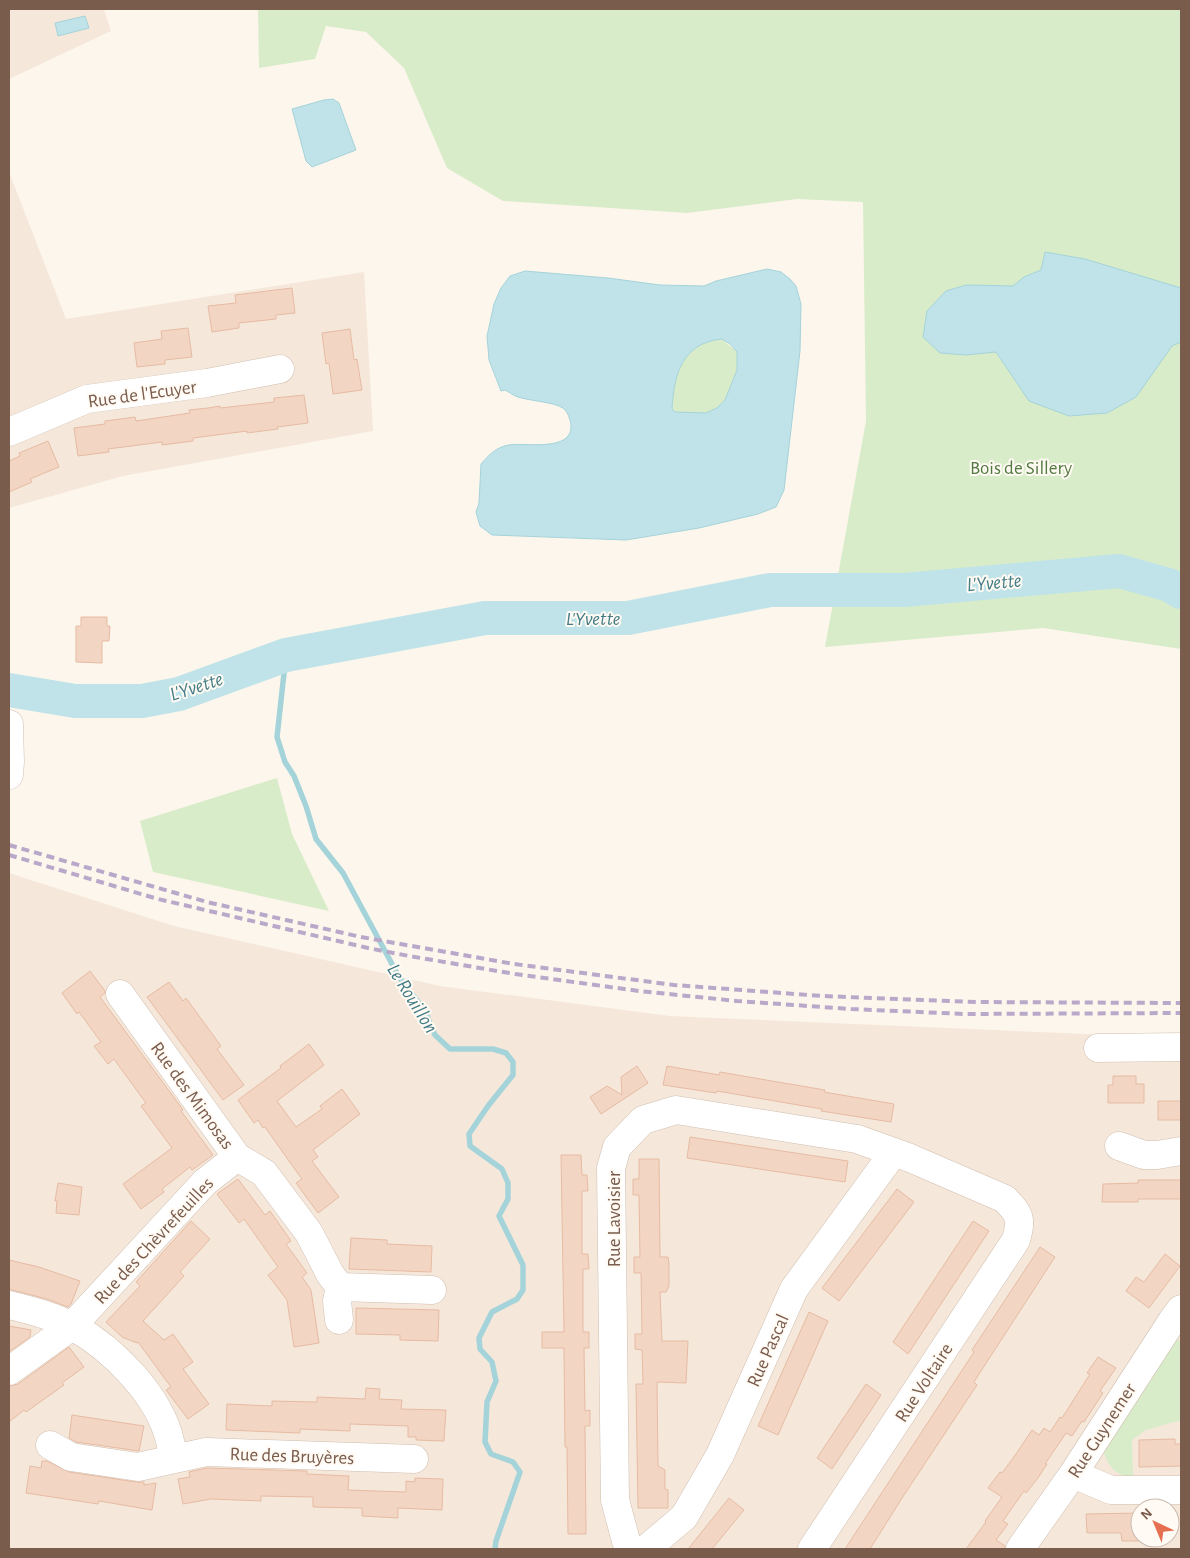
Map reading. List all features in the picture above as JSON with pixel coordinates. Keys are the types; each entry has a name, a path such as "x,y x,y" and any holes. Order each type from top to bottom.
{"street":[{"name":"Rue de l'Ecuyer","path":"9,432 86,399 207,383 280,369"},
{"path":"9,724 9,775"},
{"name":"Rue des Mimosas","path":"120,994 237,1156 264,1173 309,1234 330,1274 340,1287"},
{"path":"1098,1048 1181,1047"},
{"name":"Rue Lavoisier","path":"633,1547 616,1500 611,1168 617,1147 643,1120 676,1110 857,1139 894,1152 1005,1199 1016,1211"},
{"path":"1119,1146 1144,1155 1181,1151"},
{"name":"Rue Pascal","path":"633,1547 684,1517 720,1455 794,1289 894,1152"},
{"name":"Rue des Chèvrefeuilles","path":"9,1371 72,1326 205,1182 237,1156"},
{"name":"Rue Voltaire","path":"812,1549 1016,1240 1020,1224 1016,1211"},
{"path":"339,1320 337,1301 340,1287 432,1290"},
{"path":"9,1304 72,1326 92,1339 140,1384 154,1404 165,1426 171,1444 170,1460"},
{"name":"Rue Guynemer","path":"1020,1549 1073,1474 1181,1309"},
{"name":"Rue des Bruyères","path":"50,1445 71,1457 138,1468 206,1452 414,1459"},
{"path":"1073,1474 1111,1490 1181,1490"}],"shaded area":[{"path":"9,9 104,9 111,31 9,79"},
{"path":"9,172 66,319 364,272 373,431 123,476 9,508"},
{"path":"9,873 174,926 440,986 670,1016 1085,1034 1181,1033 1181,1549 9,1549"}],"green space":[{"name":"Bois de Sillery","path":"258,9 1181,9 1181,649 1043,628 825,647 866,421 863,202 797,199 687,213 503,201 447,168 404,68 366,32 326,26 315,59 259,68"},
{"path":"722,339 737,352 737,370 725,400 717,408 706,413 675,412 672,409 673,396 678,373 683,362 698,347 708,342"},
{"path":"277,778 292,834 329,911 153,872 140,821"},
{"path":"1177,1338 1181,1343 1181,1420 1146,1430 1132,1440 1133,1479 1126,1477 1116,1472 1107,1460 1102,1448"}],"water":[{"path":"85,16 89,28 58,36 55,23"},
{"path":"333,99 339,103 356,150 312,167 306,161 292,109"},
{"path":"1045,252 1085,259 1181,288 1181,342 1172,346 1136,397 1107,413 1069,416 1029,401 996,352 966,355 940,353 923,337 927,311 946,291 966,285 1013,286 1024,277 1041,270"},
{"path":"767,269 781,272 796,286 801,304 800,351 784,490 776,507 758,514 699,528 626,540 492,535 480,526 476,512 479,503 481,464 493,452 504,446 556,443 564,440 569,434 571,425 566,412 559,406 518,397 505,390 501,391 489,360 487,336 494,304 501,288 510,276 525,271 608,278 660,285 704,286 716,281","holes":["722,339 737,352 737,370 725,400 717,408 706,413 675,412 672,409 675,384 683,362 689,354 708,342"]}],"building":[{"path":"292,288 295,313 276,315 276,319 239,323 239,328 212,332 208,306 236,303 235,295"},
{"path":"188,328 192,357 165,360 165,364 137,367 134,343 162,339 161,331"},
{"path":"350,329 354,360 357,359 362,390 333,394 329,363 326,364 322,333"},
{"path":"304,395 308,423 277,427 278,429 193,438 193,441 162,445 162,442 108,449 109,452 78,456 74,428 105,424 105,421 135,417 136,421 190,413 189,410 274,402 274,398"},
{"path":"48,441 59,467 30,479 32,482 9,492 9,461 20,456 19,453"},
{"path":"81,617 107,617 107,626 110,626 109,641 102,641 102,663 76,662 76,626 81,626"},
{"path":"90,971 105,991 100,997 178,1103 183,1110 181,1111 213,1155 192,1170 190,1167 162,1189 164,1192 141,1209 123,1184 172,1148 141,1106 146,1103 114,1059 108,1064 94,1046 101,1042 62,993"},
{"path":"169,982 183,1001 186,998 221,1046 217,1049 244,1085 223,1100 147,997"},
{"path":"309,1044 324,1065 277,1101 296,1127 322,1109 320,1106 342,1089 360,1114 313,1150 318,1157 312,1161 339,1197 318,1213 296,1183 302,1179 265,1127 263,1128 258,1120 254,1123 238,1100 281,1068 280,1066"},
{"path":"637,1066 648,1083 601,1114 590,1097 607,1086 622,1095 621,1077"},
{"path":"667,1066 719,1075 720,1072 894,1104 891,1122 717,1091 716,1093 663,1085"},
{"path":"1113,1076 1136,1076 1136,1084 1144,1084 1144,1103 1108,1103 1108,1085 1113,1085"},
{"path":"1158,1101 1181,1101 1181,1120 1158,1120"},
{"path":"690,1137 848,1161 845,1182 687,1158"},
{"path":"561,1155 581,1155 582,1175 587,1175 588,1191 582,1191 582,1254 588,1254 589,1269 583,1269 583,1332 589,1332 589,1348 584,1348 585,1411 590,1410 590,1426 585,1426 586,1534 568,1534 564,1348 542,1348 542,1332 564,1332"},
{"path":"639,1159 659,1159 660,1257 668,1257 669,1264 669,1286 666,1292 660,1292 662,1341 688,1341 686,1383 657,1382 658,1466 665,1470 668,1508 638,1508 636,1384 643,1384 642,1350 635,1349 635,1334 642,1334 641,1273 634,1273 634,1257 640,1257 639,1195 633,1195 633,1179 639,1179"},
{"path":"238,1179 265,1215 270,1211 291,1241 286,1244 307,1273 302,1277 311,1290 319,1343 294,1347 287,1300 268,1275 278,1267 244,1219 239,1223 217,1194"},
{"path":"1138,1180 1181,1180 1181,1199 1138,1199 1138,1202 1102,1202 1103,1184 1138,1183"},
{"path":"58,1183 82,1187 79,1215 56,1213 57,1201 55,1201"},
{"path":"897,1189 914,1202 839,1301 822,1288"},
{"path":"191,1221 210,1239 180,1272 184,1276 143,1321 164,1340 173,1334 193,1362 183,1369 209,1404 188,1419 166,1390 171,1387 138,1342 122,1337 106,1322 140,1286 136,1282"},
{"path":"973,1221 989,1231 908,1354 893,1342"},
{"path":"351,1238 387,1240 387,1244 432,1246 431,1272 349,1269"},
{"path":"1040,1247 1055,1257 974,1382 977,1385 870,1549 845,1549 974,1352 972,1350"},
{"path":"1165,1254 1180,1266 1149,1308 1126,1291 1136,1277 1144,1282"},
{"path":"9,1260 39,1267 80,1281 71,1304 68,1307 47,1299 9,1289"},
{"path":"356,1308 439,1310 438,1341 400,1340 400,1335 356,1334"},
{"path":"809,1312 828,1321 778,1435 758,1426"},
{"path":"9,1326 31,1330 30,1337 9,1352"},
{"path":"69,1347 84,1367 62,1383 64,1385 26,1412 24,1410 9,1422 9,1386 18,1384"},
{"path":"1098,1357 1116,1368 1100,1391 1103,1393 1084,1422 1082,1421 1072,1436 1066,1433 1038,1478 1026,1493 1024,1491 1003,1521 1008,1524 996,1540 1005,1546 1005,1549 966,1549 1002,1497 988,1488 1000,1472 1002,1473 1032,1430 1039,1435 1044,1428 1050,1432 1060,1417 1062,1418 1090,1374 1087,1373"},
{"path":"866,1384 881,1395 832,1469 817,1458"},
{"path":"366,1388 380,1389 379,1399 402,1400 401,1409 446,1410 444,1441 416,1440 416,1437 408,1437 408,1426 350,1424 350,1431 300,1429 300,1433 226,1430 227,1404 272,1406 272,1401 317,1402 317,1397 365,1399"},
{"path":"72,1415 144,1426 139,1451 76,1442 69,1438"},
{"path":"1175,1439 1175,1444 1181,1444 1181,1466 1139,1467 1139,1440"},
{"path":"42,1461 47,1461 69,1472 144,1482 144,1485 156,1483 152,1510 99,1501 98,1504 26,1493 30,1466 41,1468"},
{"path":"207,1468 307,1471 307,1474 349,1476 348,1490 406,1492 406,1481 415,1482 415,1478 443,1479 442,1510 398,1508 398,1518 362,1516 362,1508 313,1507 313,1497 261,1496 261,1501 211,1499 183,1504 178,1479 190,1477 189,1472"},
{"path":"729,1498 744,1510 712,1549 688,1549"},
{"path":"1130,1513 1130,1541 1122,1541 1121,1533 1087,1533 1086,1514"}],"waterway":[{"name":"L'Yvette","path":"9,690 75,701 142,701 179,694 286,655 485,618 628,618 770,590 904,590 1119,571 1169,585 1181,592"},
{"name":"Le Rouillon","path":"286,655 277,737 285,762 294,776 306,806 316,839 343,873 399,977 425,1011 435,1035 450,1049 493,1049 506,1053 513,1062 513,1075 488,1106 469,1134 470,1146 502,1169 508,1183 508,1199 499,1216 523,1265 523,1290 517,1299 492,1312 479,1338 480,1349 492,1362 496,1381 487,1402 485,1442 491,1454 513,1462 520,1472 496,1541 495,1549"}],"railway":[{"path":"9,845 207,902 361,937 514,964 674,985 822,996 976,1002 1181,1003"},
{"path":"9,855 158,899 368,948 515,974 639,991 737,1001 965,1014 1181,1013"}]}
